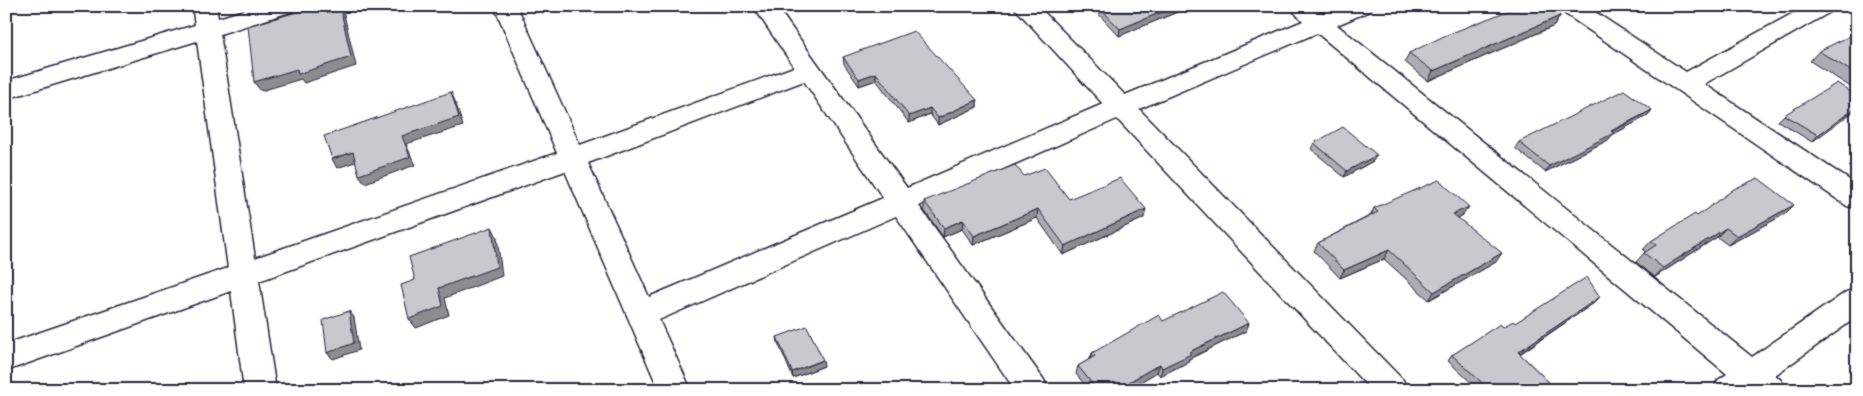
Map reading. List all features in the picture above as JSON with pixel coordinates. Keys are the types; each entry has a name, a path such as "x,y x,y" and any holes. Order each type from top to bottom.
{"street":[{"path":"6,90 205,17 285,6"},
{"path":"505,6 675,390"},
{"path":"764,6 1033,390"},
{"path":"1024,6 1392,390"},
{"path":"1299,6 1750,385 1857,300"},
{"path":"641,314 902,203 1120,106 1362,6"},
{"path":"1569,6 1857,199"},
{"path":"1684,84 1824,6"},
{"path":"205,17 260,390"},
{"path":"6,358 573,158 809,70"}],"building":[{"path":"318,6 340,6 351,57 298,74 297,69 254,82 248,26"},
{"path":"1098,6 1176,6 1120,29"},
{"path":"1520,6 1556,6 1560,16 1433,71 1409,53 1444,36"},
{"path":"914,31 977,100 938,118 930,108 909,116 876,73 859,79 843,57"},
{"path":"1854,34 1857,36 1857,75 1819,51"},
{"path":"1837,83 1857,96 1857,107 1818,135 1784,115"},
{"path":"1624,90 1652,110 1611,131 1614,133 1549,166 1519,142"},
{"path":"451,92 459,117 402,136 410,157 359,175 353,152 332,159 324,136"},
{"path":"1343,127 1377,155 1347,171 1314,143"},
{"path":"1015,165 1024,176 1045,168 1069,199 1120,178 1146,209 1065,246 1038,209 974,236 963,220 944,228 924,201"},
{"path":"1758,178 1794,205 1737,236 1726,228 1663,268 1644,253 1656,245 1651,241 1695,214 1697,216 1734,189"},
{"path":"1439,180 1469,207 1453,214 1502,253 1434,292 1389,250 1344,270 1318,243 1378,212 1374,208"},
{"path":"492,227 497,267 439,288 443,306 409,319 401,285 415,280 409,257"},
{"path":"1587,277 1600,297 1518,352 1557,390 1490,390 1452,355 1500,324 1503,327 1513,321 1515,323"},
{"path":"1223,292 1249,323 1189,352 1191,354 1162,368 1160,364 1115,390 1097,390 1078,366 1095,356 1092,353 1159,315 1163,321"},
{"path":"349,311 354,343 327,353 323,320"},
{"path":"807,326 823,360 792,372 777,337"}]}
